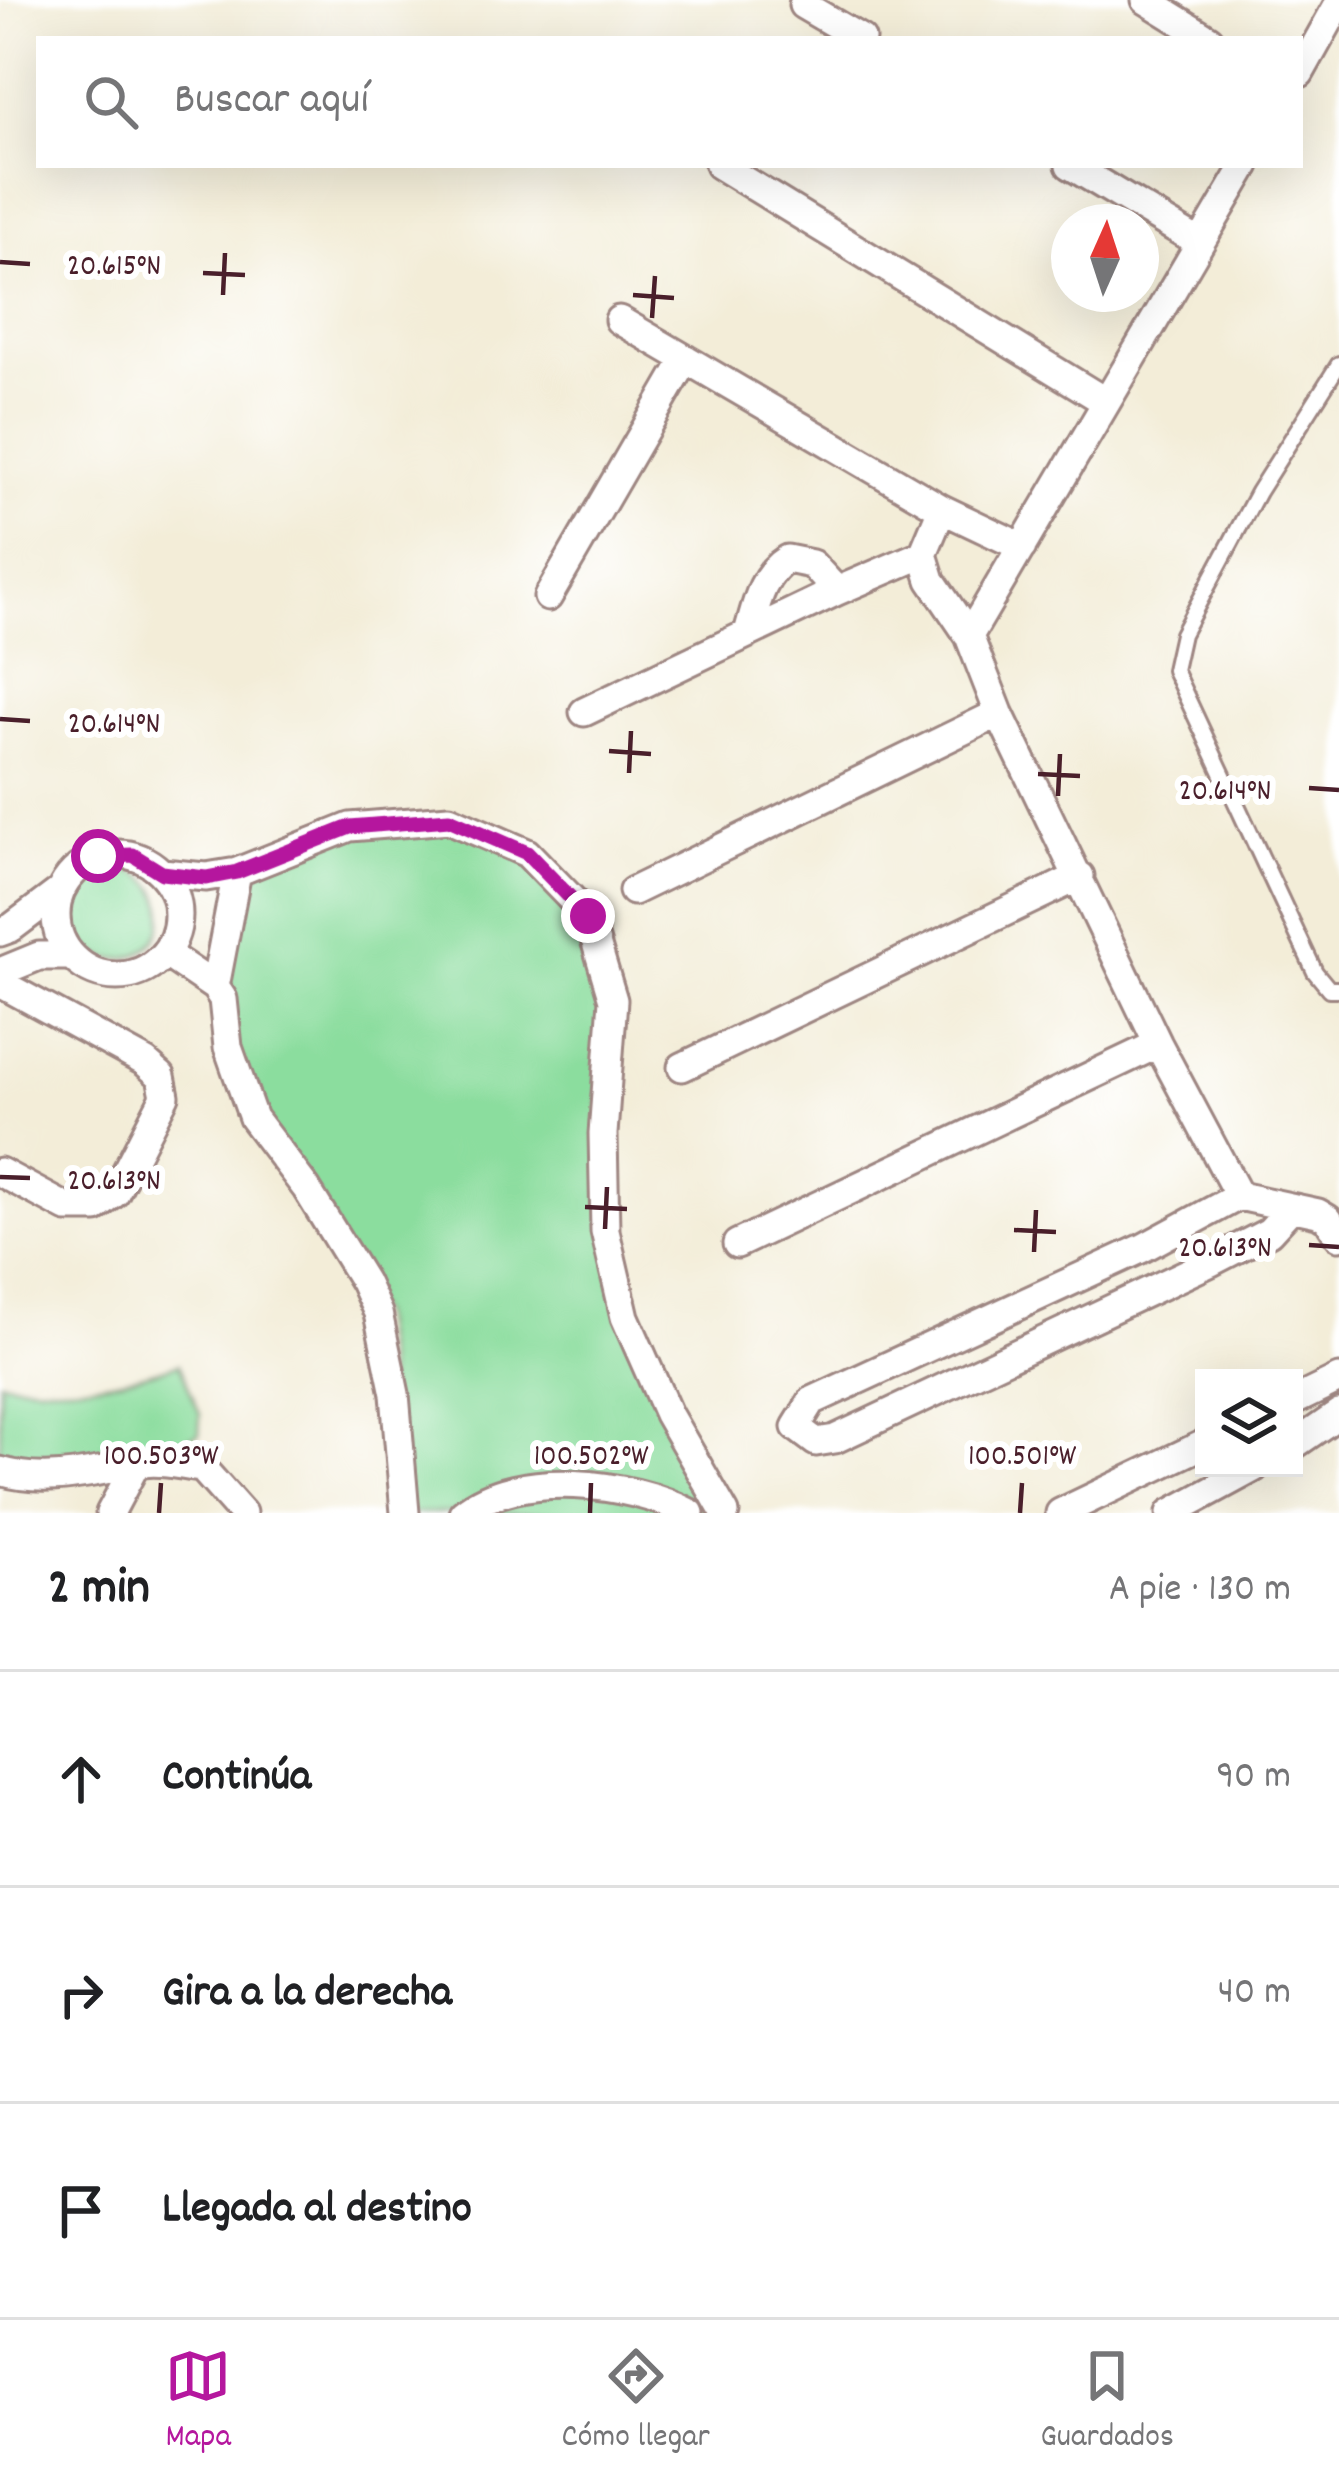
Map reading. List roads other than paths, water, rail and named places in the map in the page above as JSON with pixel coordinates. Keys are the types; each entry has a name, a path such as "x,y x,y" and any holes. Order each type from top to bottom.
{"street":[{"path":"1145,0 1204,36"},
{"path":"1303,68 1339,3"},
{"path":"803,4 855,36"},
{"path":"724,168 1106,402"},
{"path":"1075,168 1200,243"},
{"path":"969,636 1244,168"},
{"path":"619,320 942,509 1022,547"},
{"path":"548,597 686,359"},
{"path":"584,712 923,554 942,509"},
{"path":"923,554 941,599 969,636 999,713 1158,1044 1239,1196"},
{"path":"748,633 762,588 787,559 812,564 836,591"},
{"path":"633,891 999,713"},
{"path":"162,873 206,878 237,872 350,827 449,819 527,853 588,916 613,1000 603,1134 604,1231 626,1317 668,1414 724,1513"},
{"path":"0,932 60,891 69,876 98,856 133,855 162,873 172,887 179,921 166,953 152,965 119,976 102,974 72,956 39,956 0,972"},
{"path":"215,987 237,872"},
{"path":"682,1067 1080,876"},
{"path":"60,891 57,926 72,956"},
{"path":"166,953 215,987 226,1010 228,1047 253,1118 305,1189 364,1282 378,1313 395,1394 405,1513"},
{"path":"0,983 145,1062 161,1076 165,1096 115,1193 96,1208 67,1208 0,1172"},
{"path":"737,1244 1158,1044"},
{"path":"1292,1208 1270,1232 1211,1262 835,1439 816,1442 796,1427 812,1401 1143,1248 1239,1196 1318,1213 1339,1236"},
{"path":"1303,1397 1339,1379"},
{"path":"1303,1438 1339,1414"},
{"path":"1060,1513 1195,1448"},
{"path":"0,1471 53,1478 149,1461 202,1468 242,1513"},
{"path":"110,1513 136,1464"},
{"path":"1171,1513 1238,1477"},
{"path":"464,1513 503,1490 540,1484 602,1488 690,1513"}],"lane":[{"path":"1338,366 1258,492 1182,634 1174,670 1315,972 1329,989 1339,989"}]}
